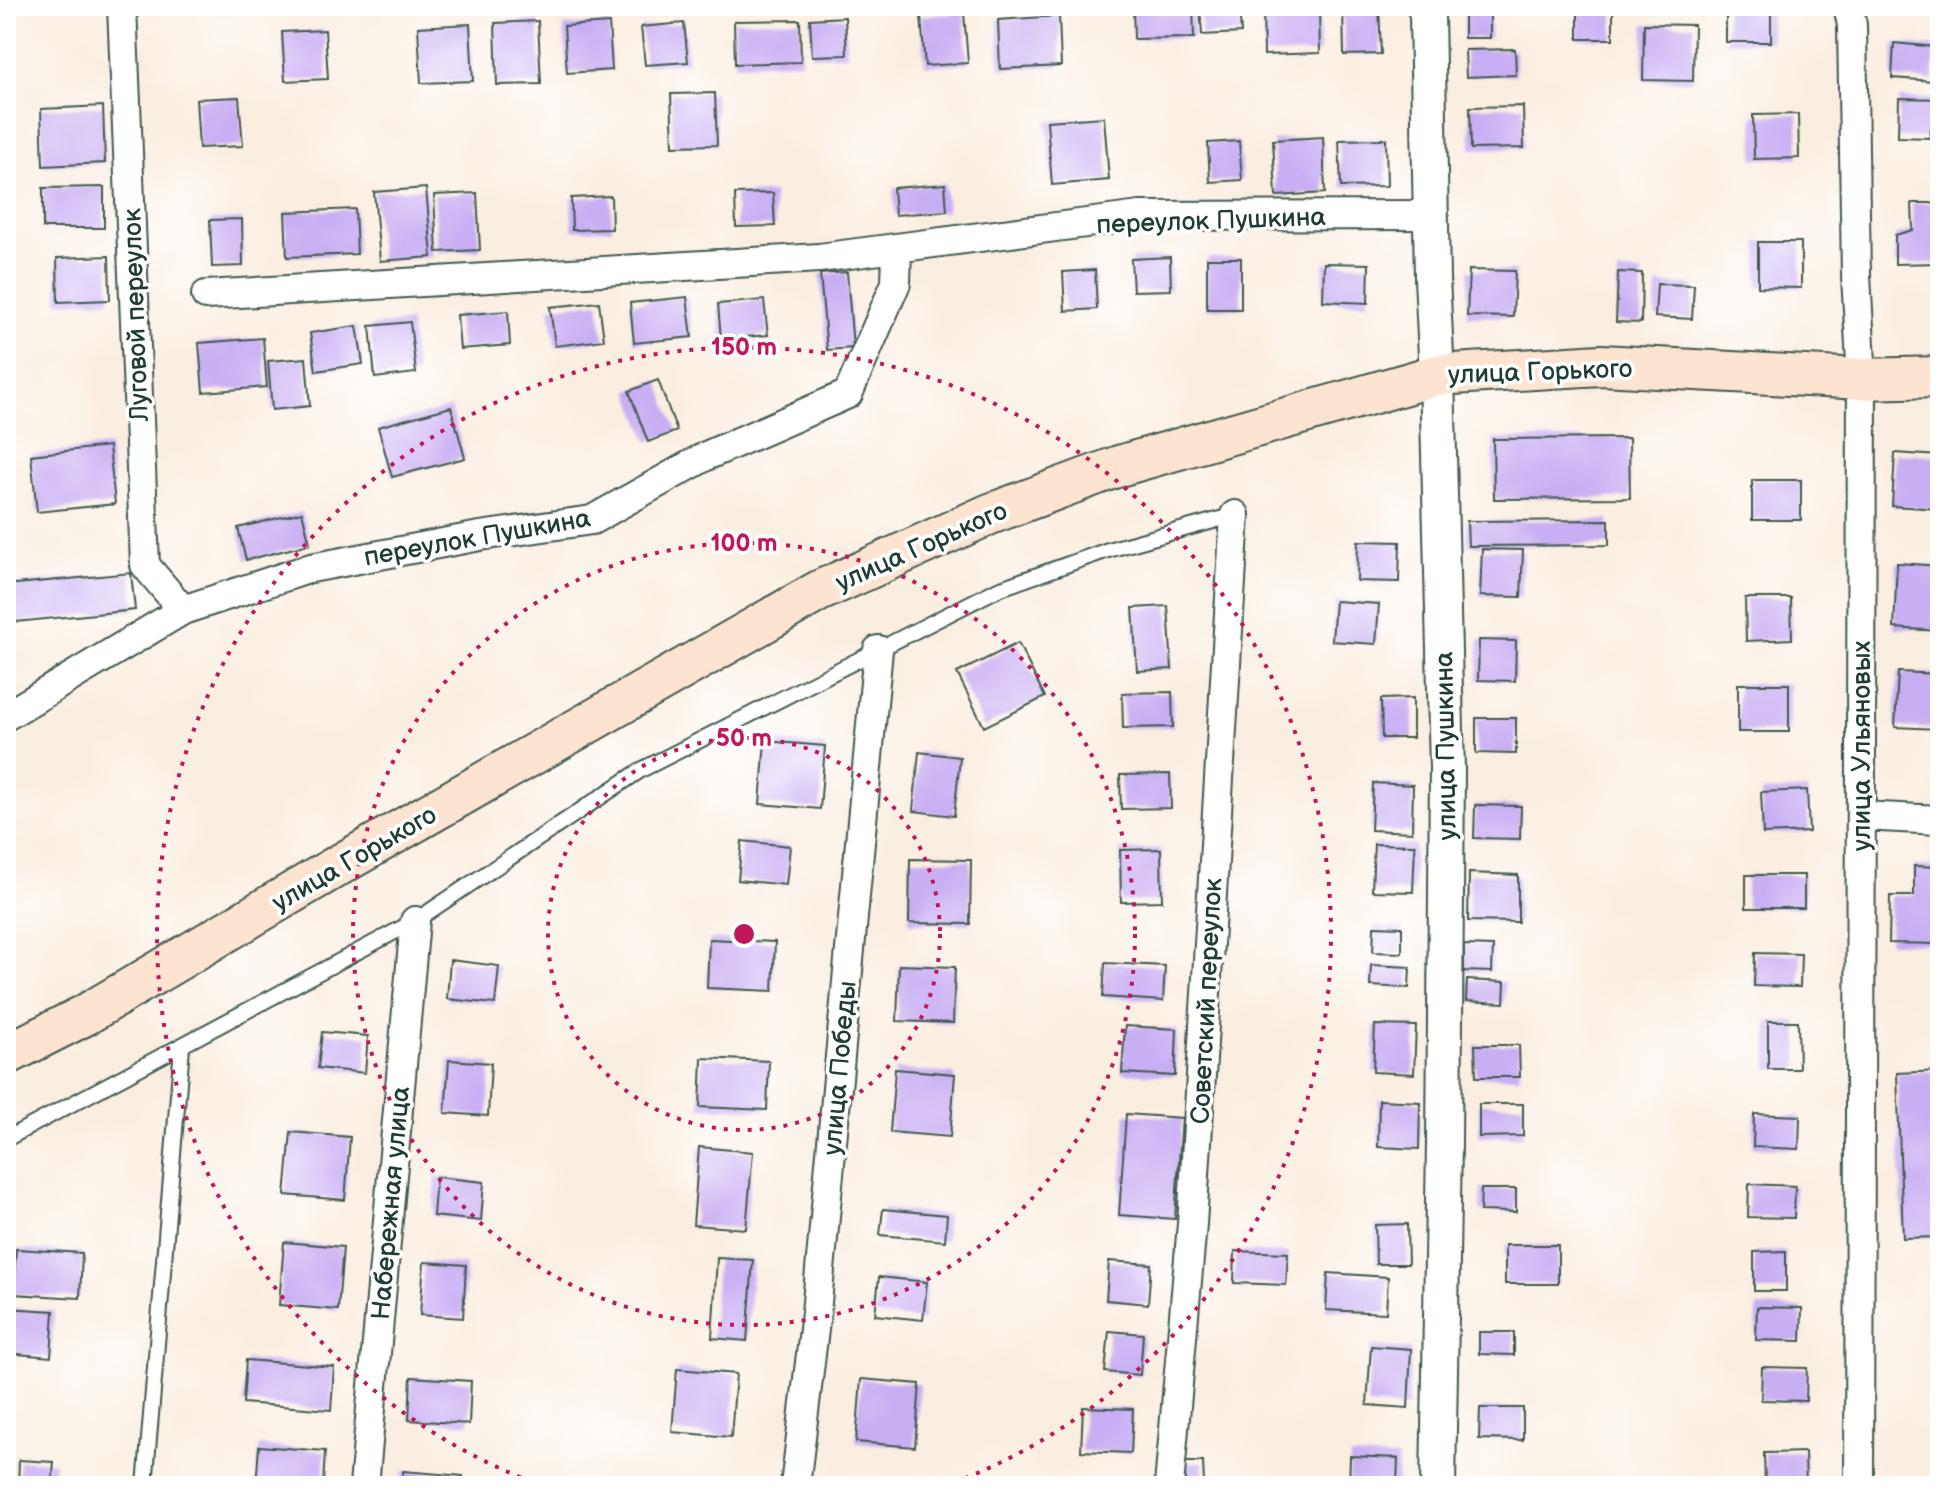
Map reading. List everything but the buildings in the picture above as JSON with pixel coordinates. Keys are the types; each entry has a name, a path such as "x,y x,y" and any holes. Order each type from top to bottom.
{"main road":[{"name":"улица Горького","path":"6,1055 85,1015 348,860 819,591 990,514 1119,466 1437,375 1601,365 1862,379 1940,377"}],"street":[{"name":"Луговой переулок","path":"122,6 145,565 183,610"},
{"name":"улица Пушкина","path":"1424,6 1427,14 1447,769 1438,1486"},
{"name":"улица Ульяновых","path":"1848,6 1852,25 1856,276 1862,379 1859,1486"},
{"name":"переулок Пушкина","path":"206,295 819,258 1140,216 1431,215"},
{"name":"переулок Пушкина","path":"6,716 183,610 311,568 480,536 592,520 706,456 848,394 896,283 897,248"},
{"name":"Советский переулок","path":"1169,1486 1192,1224 1235,515"},
{"name":"улица Победы","path":"795,1486 817,1297 878,650"},
{"path":"1861,816 1940,820"},
{"name":"Набережная улица","path":"364,1486 415,921"}],"lane":[{"path":"6,1139 415,921 641,770 998,589 1108,550 1235,515"},
{"path":"145,1486 182,1047"}]}
